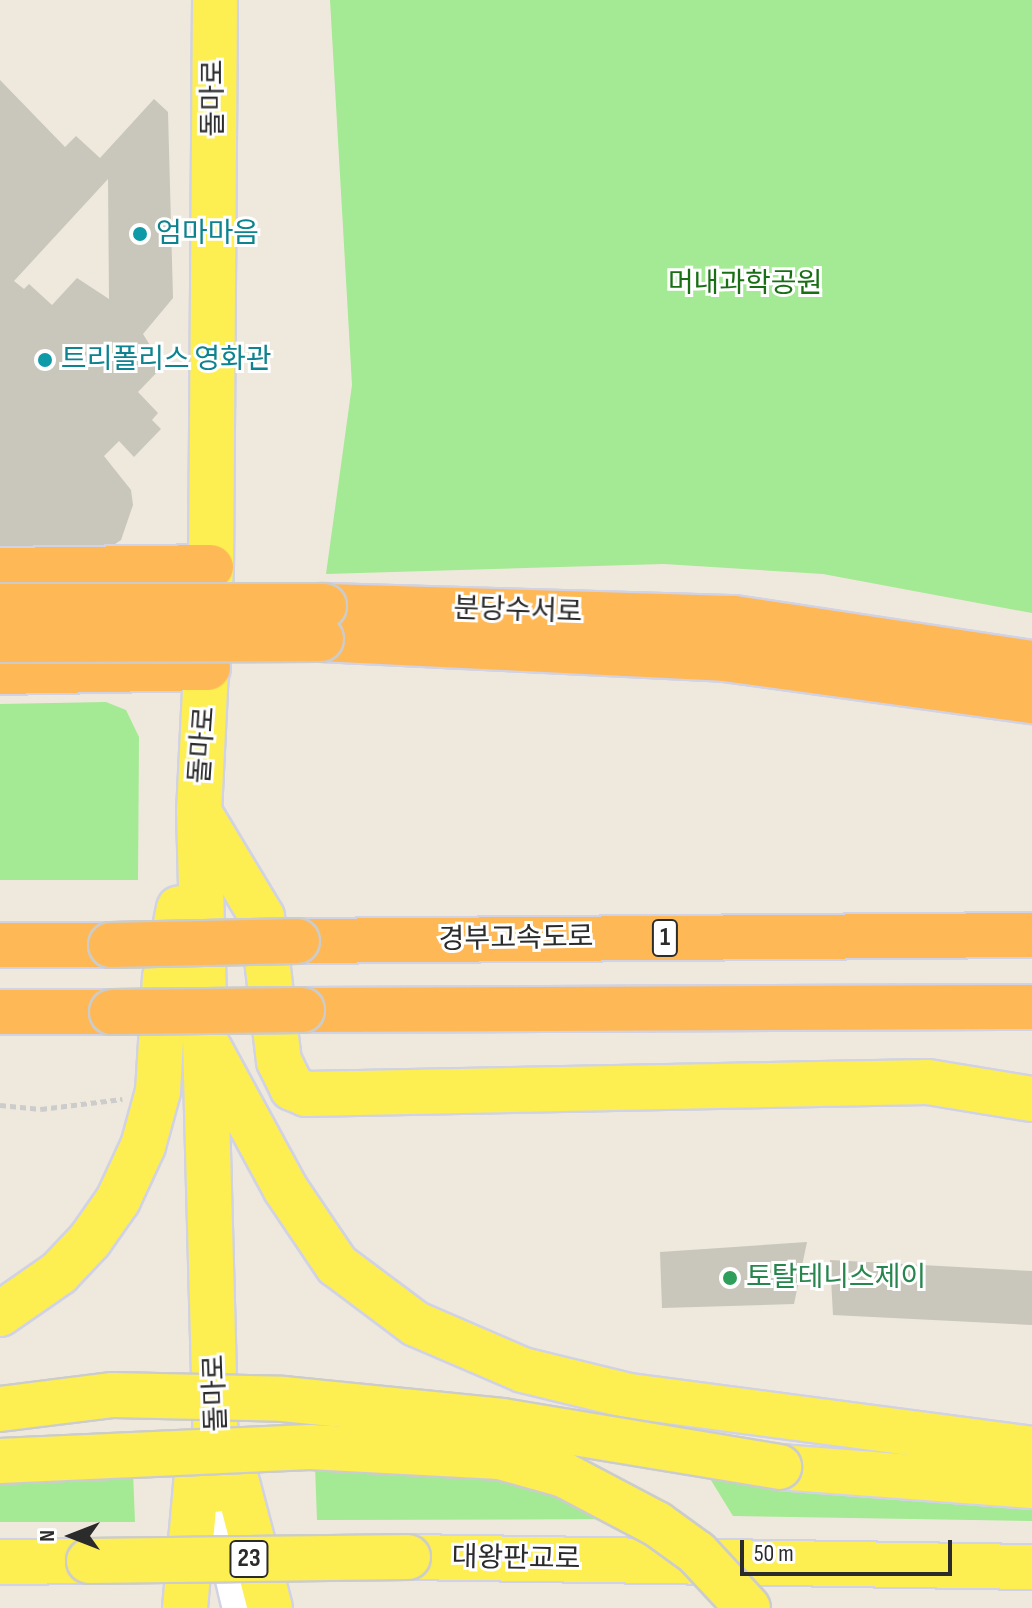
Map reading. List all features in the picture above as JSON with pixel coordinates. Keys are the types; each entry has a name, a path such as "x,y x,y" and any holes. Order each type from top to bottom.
{"highway":[{"path":"0,570 211,567"},
{"name":"분당수서로","path":"0,606 323,622 724,659 881,677 1032,701"},
{"name":"분당수서로","path":"0,640 323,622 734,618 1032,663"},
{"path":"0,672 208,668"},
{"path":"881,677 1000,724 1032,731"},
{"name":"경부고속도로","path":"0,945 1032,935"},
{"path":"0,1012 1032,1007"}],"main road":[{"name":"돌마로","path":"215,0 211,567 199,811 207,1044 210,1289 218,1409 217,1490"},
{"path":"0,1314 59,1273 90,1240 137,1159 158,1091 165,978 199,811"},
{"path":"199,811 262,917 279,1061 292,1088 306,1094 928,1082 1032,1099"},
{"path":"207,1044 285,1188 337,1265 416,1324 523,1370 630,1396 1032,1449"},
{"path":"185,1608 210,1289"},
{"path":"0,1409 113,1395 283,1399 502,1421 779,1467 1032,1486"},
{"path":"218,1409 270,1608"},
{"path":"0,1461 310,1447 500,1457 564,1475 657,1524 697,1553 748,1608"},
{"path":"215,1608 217,1490"},
{"path":"217,1490 245,1608"},
{"name":"대왕판교로","path":"0,1562 408,1557 1032,1567"}],"path":[{"path":"0,1105 86,1105 158,1091"}],"green space":[{"name":"머내과학공원","path":"330,0 1032,0 1032,613 823,574 664,564 326,574 352,385"},
{"path":"106,702 126,710 139,737 138,880 0,880 0,704"},
{"path":"315,1466 494,1478 628,1519 317,1520"},
{"path":"133,1472 135,1522 0,1522 0,1478"},
{"path":"709,1477 1032,1502 1032,1521 733,1516"}],"building":[{"path":"0,80 65,147 76,136 100,158 154,99 168,112 173,298 143,334 163,366 138,392 158,413 152,420 161,429 134,457 119,441 104,456 131,490 133,505 121,540 105,551 0,558","holes":["108,179 109,299 77,278 52,305 29,284 24,289 14,281"]},
{"name":"토탈테니스제이","path":"807,1242 794,1304 662,1308 660,1252"},
{"path":"830,1260 1032,1271 1032,1325 833,1315"}],"place":[{"name":"엄마마음","path":"140,234"},
{"name":"트리폴리스 영화관","path":"45,360"},
{"name":"토탈테니스제이","path":"730,1278"}]}
